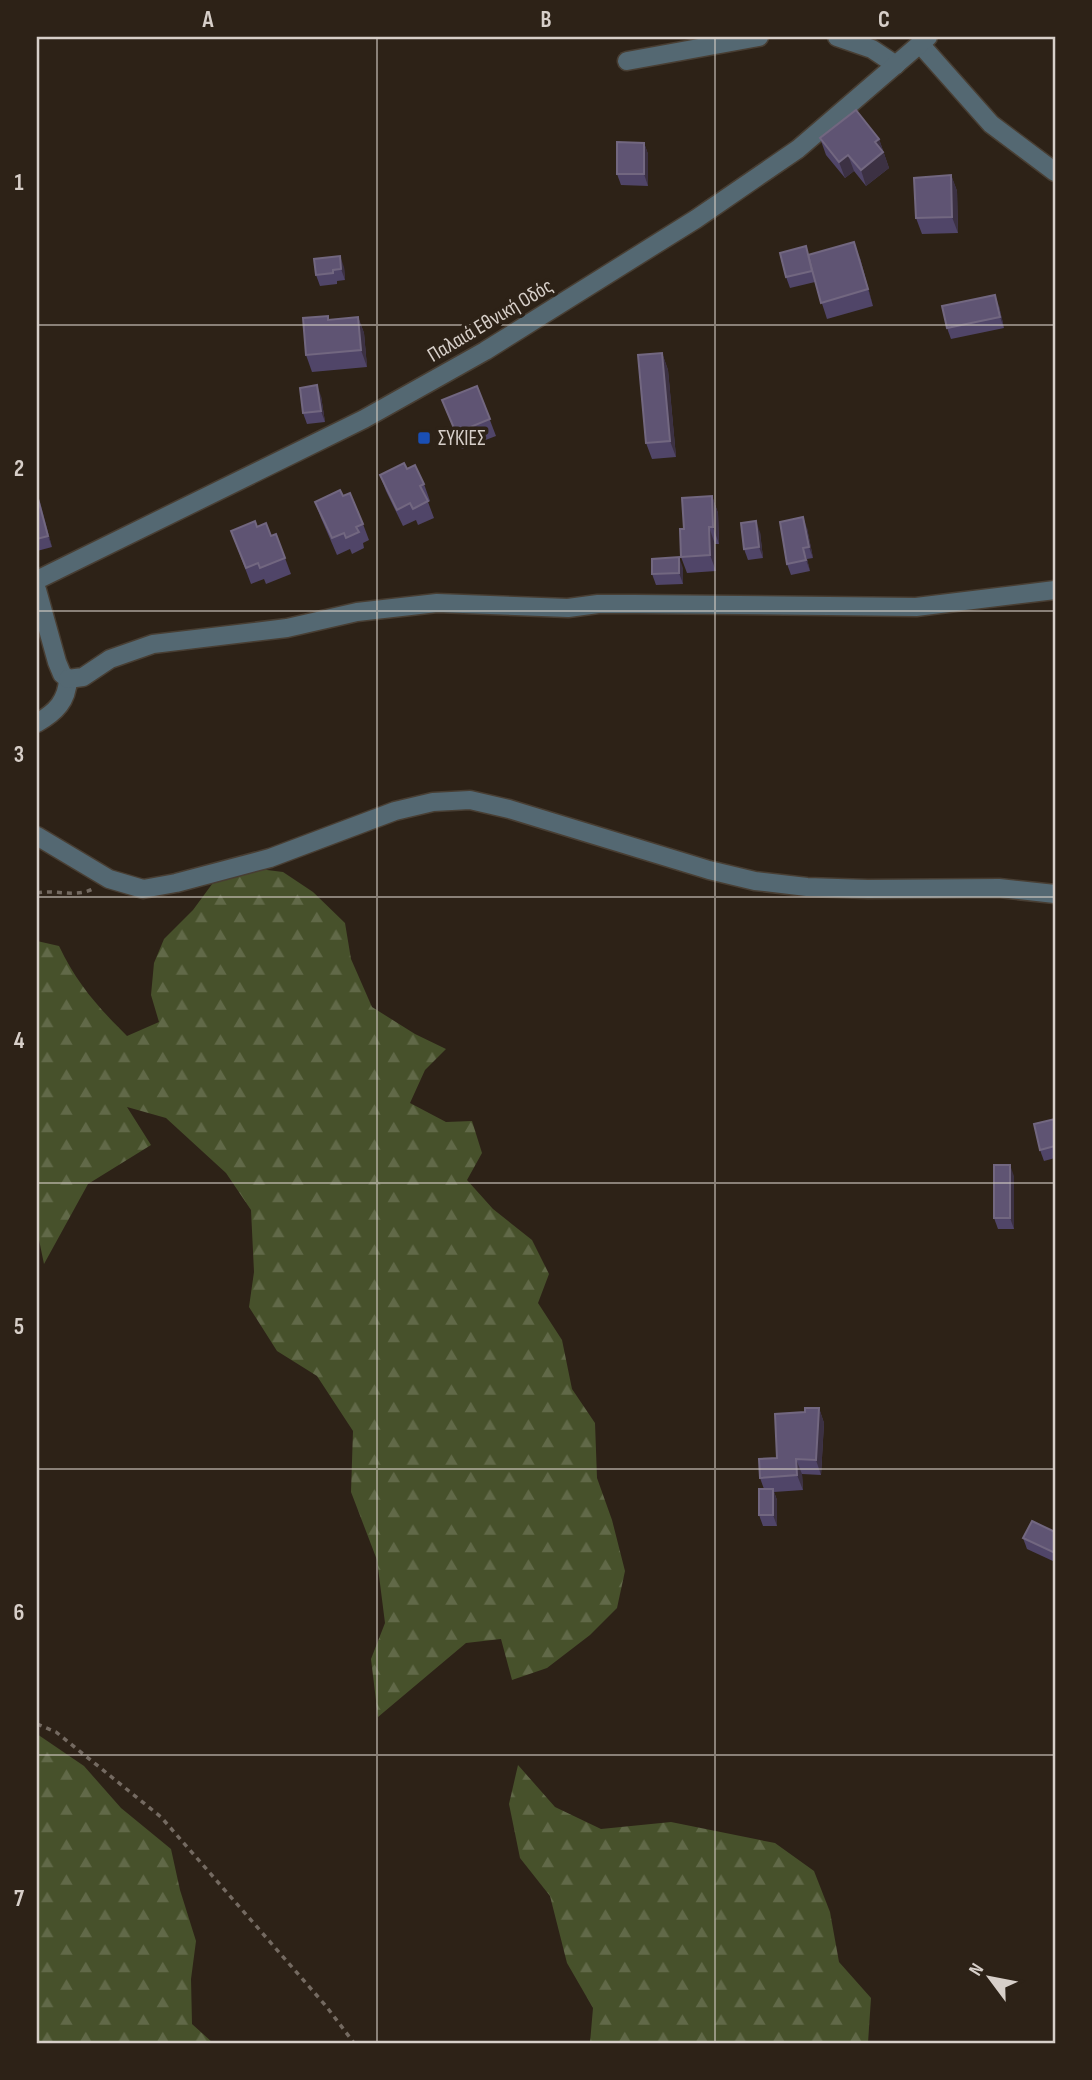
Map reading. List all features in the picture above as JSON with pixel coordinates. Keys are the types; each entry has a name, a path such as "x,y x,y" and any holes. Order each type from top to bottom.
{"street":[{"path":"627,61 759,37"},
{"path":"837,37 872,49 896,65"},
{"path":"924,40 991,124 1055,172"},
{"name":"Παλαιά Εθνική Οδός","path":"37,580 364,419 485,351 696,219 798,149 924,40"},
{"path":"37,590 57,662 62,674 68,679 83,677 110,659 153,644 275,630 357,612 438,603 568,608 623,604 916,607 1055,590"},
{"path":"37,723 55,712 67,693 68,679"},
{"path":"37,836 109,879 143,889 270,858 396,811 433,802 470,800 755,881 868,889 999,888 1055,894"}],"path":[{"path":"37,893 46,891 76,894 89,891 109,879"},
{"path":"37,1724 56,1732 161,1817 326,2006 354,2043"}],"green space":[{"path":"259,869 283,872 313,892 345,923 351,959 372,1007 415,1034 446,1049 425,1070 410,1103 446,1122 472,1121 482,1153 467,1180 493,1209 532,1240 549,1274 538,1303 562,1340 572,1389 595,1423 597,1478 612,1520 625,1571 617,1608 590,1635 547,1668 512,1680 501,1639 466,1643 378,1717 371,1659 385,1623 377,1560 351,1492 353,1431 317,1376 277,1351 249,1307 254,1272 251,1210 226,1173 166,1118 127,1107 151,1145 88,1184 44,1264 37,1230 37,941 59,946 89,994 127,1036 159,1022 151,995 154,963 164,939 193,910 218,876"},
{"path":"37,1734 84,1766 121,1808 171,1849 196,1941 191,1979 192,2024 213,2043 37,2043"},
{"path":"518,1765 555,1807 601,1829 671,1822 775,1843 814,1871 830,1912 839,1962 871,1998 868,2043 590,2043 593,2008 567,1963 550,1896 520,1858 509,1804"}],"building":[{"path":"856,110 879,139 875,142 883,152 861,170 848,155 839,162 820,138"},
{"path":"617,142 644,143 644,174 617,174"},
{"path":"951,175 952,217 916,218 914,178"},
{"path":"854,242 868,289 821,303 808,255"},
{"path":"806,246 812,271 786,277 780,253"},
{"path":"340,256 341,269 316,275 314,259"},
{"path":"995,295 1000,317 947,328 942,306"},
{"path":"328,316 328,320 358,317 361,350 306,355 303,318"},
{"path":"662,353 670,441 646,443 638,355"},
{"path":"317,385 321,411 303,413 300,388"},
{"path":"477,386 490,419 456,433 442,400"},
{"path":"404,463 407,469 415,465 424,484 420,486 428,501 413,509 410,503 397,510 380,475"},
{"path":"340,490 343,496 350,493 363,524 356,527 359,532 346,538 344,533 332,538 315,502"},
{"path":"37,495 48,536 37,539"},
{"path":"712,496 710,555 681,557 680,529 684,529 682,498"},
{"path":"803,517 809,547 803,548 806,560 787,564 780,522"},
{"path":"255,521 257,527 266,523 271,536 276,534 285,558 260,568 258,563 246,568 231,531"},
{"path":"756,521 759,547 744,549 741,523"},
{"path":"679,557 679,573 652,574 652,559"},
{"path":"1055,1119 1055,1146 1040,1150 1034,1124"},
{"path":"994,1165 1010,1165 1010,1218 994,1218"},
{"path":"805,1408 819,1408 816,1460 796,1459 797,1475 760,1478 759,1459 777,1458 775,1414 805,1412"},
{"path":"759,1489 773,1489 773,1515 759,1515"},
{"path":"1032,1521 1055,1532 1055,1553 1023,1538"}],"place":[{"name":"ΣΥΚΙΕΣ","path":"424,438"}]}
